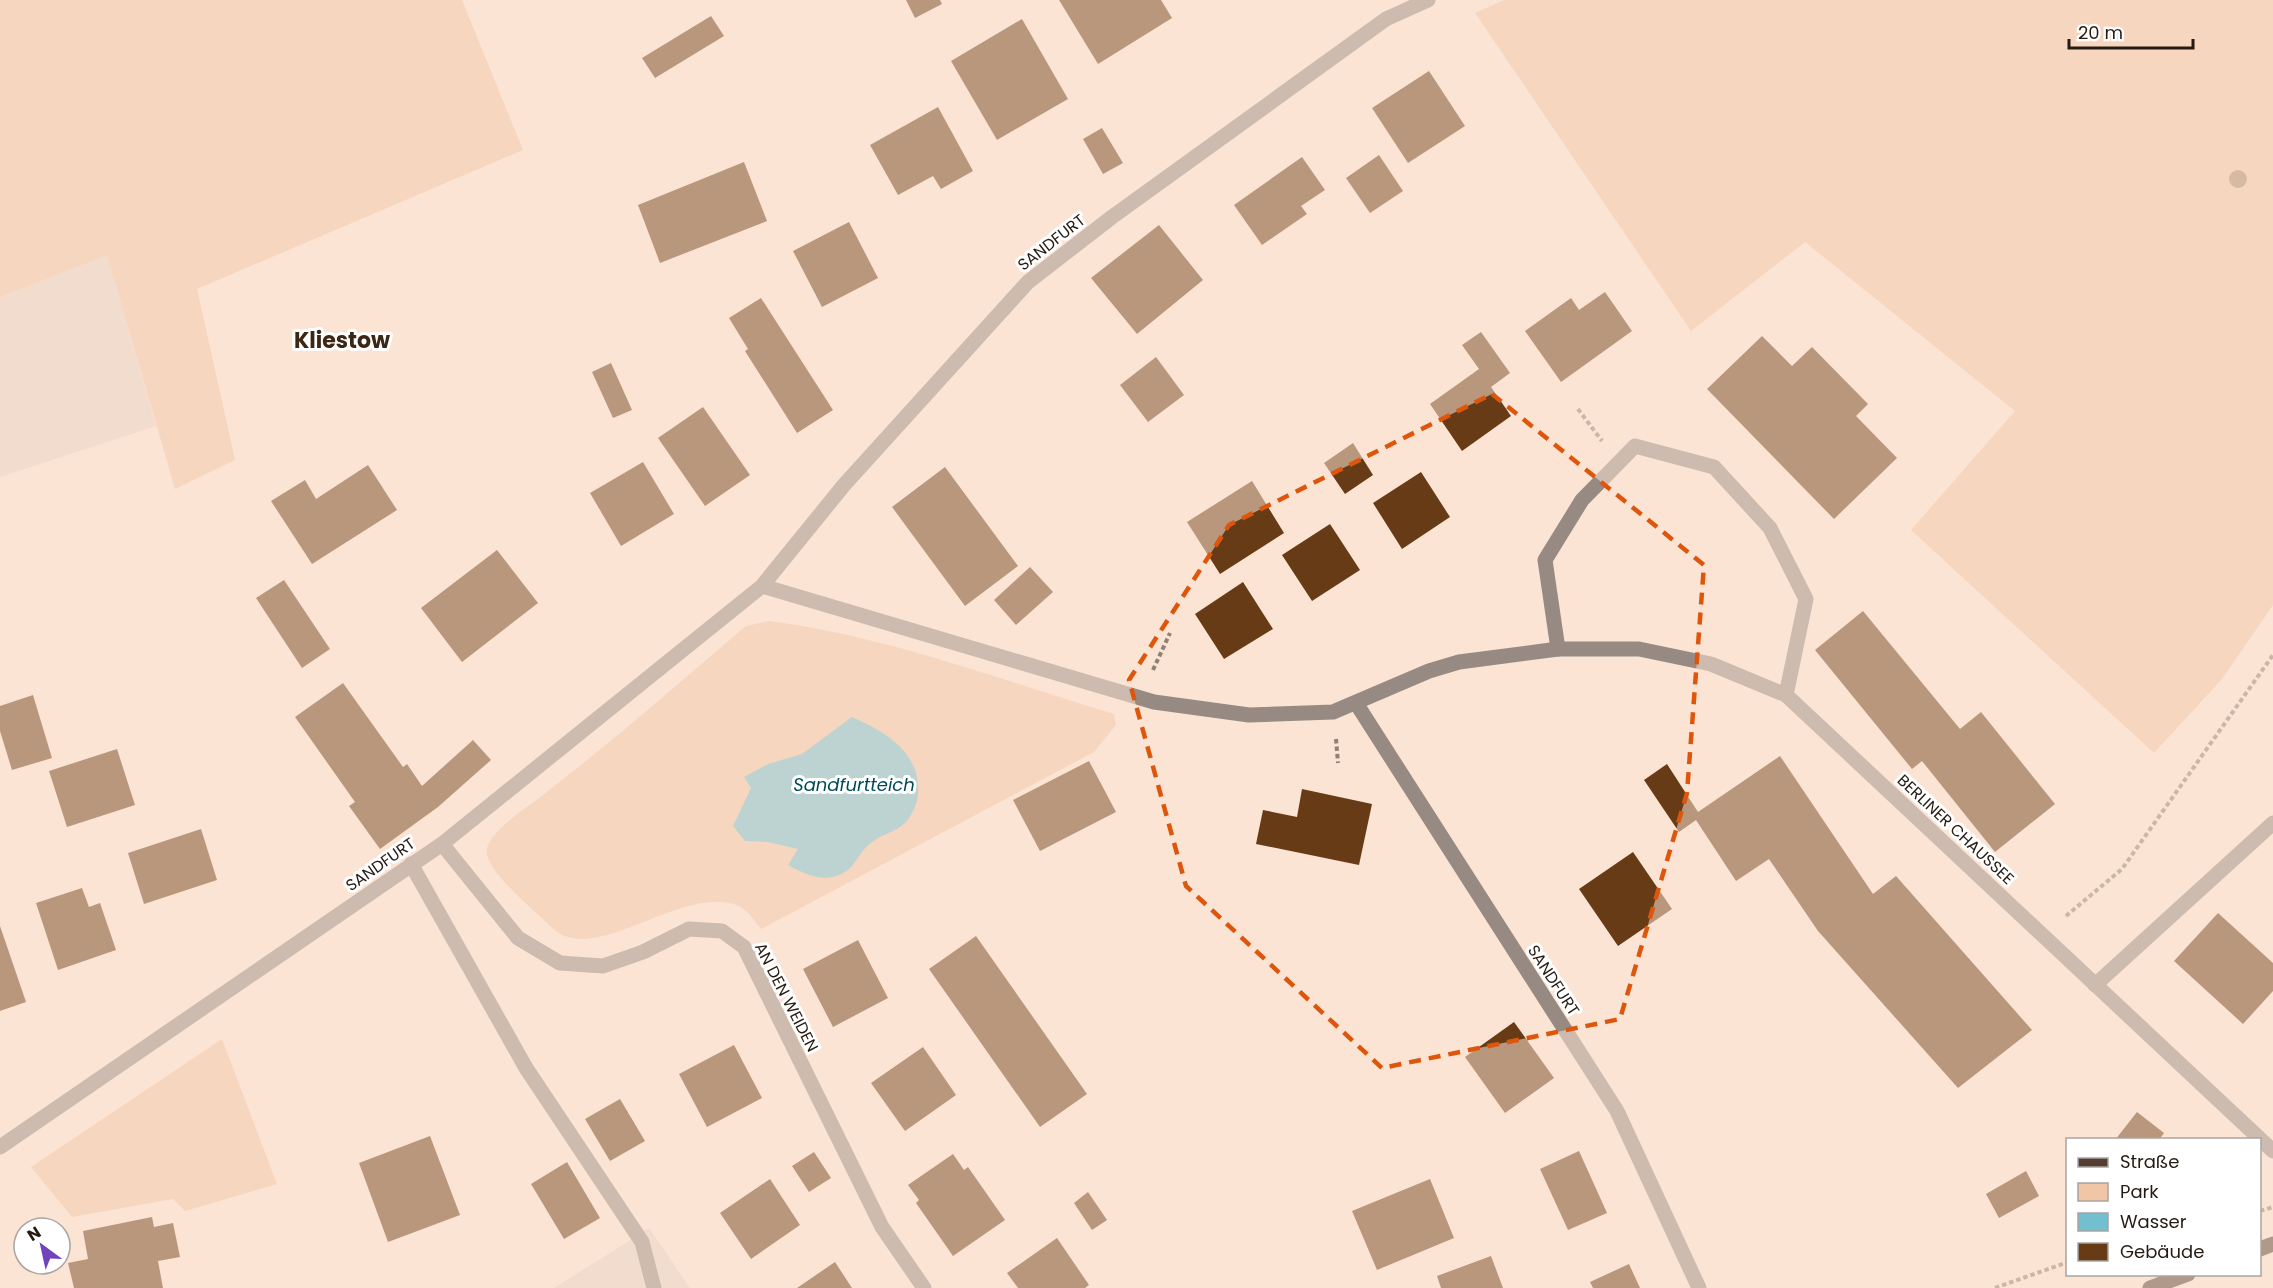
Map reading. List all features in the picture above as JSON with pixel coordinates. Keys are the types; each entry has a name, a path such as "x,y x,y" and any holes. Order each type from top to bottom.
{"main road":[{"path":"2150,1288 2185,1276"}],"street":[{"path":"1386,19 1412,0"},
{"name":"SANDFURT","path":"0,1147 442,844 762,586 844,485 1028,282 1112,217 1386,19 1428,0"},
{"path":"762,586 1140,698 1249,716 1333,712 1430,671 1459,662 1558,650 1545,560 1582,500 1635,446 1714,467 1770,528 1806,599 1786,695"},
{"name":"BERLINER CHAUSSEE","path":"1558,650 1639,649 1711,664 1786,695 2259,1138"},
{"name":"SANDFURT","path":"1356,703 1617,1111 1699,1288"},
{"path":"2095,985 2273,823"},
{"name":"AN DEN WEIDEN","path":"442,844 518,938 560,963 603,966 643,952 689,929 722,931 744,946 882,1227 924,1288"},
{"path":"411,864 526,1068 642,1242 654,1288"},
{"name":"BERLINER CHAUSSEE","path":"2261,1140 2273,1151"}],"path":[{"path":"1578,409 1618,463"},
{"path":"1140,698 1170,633"},
{"path":"2042,935 2122,869 2273,656"},
{"path":"1995,1288 2066,1262"}],"highlighted area":[{"path":"1492,394 1704,565 1687,793 1620,1019 1382,1068 1186,886 1129,680 1229,525"}],"shaded area":[{"path":"107,254 156,426 0,477 0,297"},
{"path":"649,1228 690,1288 554,1288 621,1246"}],"green space":[{"path":"0,0 462,0 523,150 197,289 235,460 175,489 107,255 0,297"},
{"path":"1504,0 2273,0 2273,605 2222,679 2154,753 1911,530 2015,411 1805,242 1691,331 1475,13"},
{"path":"769,621 856,637 943,660 1114,714 1116,725 1094,752 761,929 739,906 716,902 691,905 614,933 590,938 568,937 550,926 514,892 490,863 487,847 492,839 508,822 646,712 746,626"},
{"path":"222,1039 277,1184 185,1211 173,1199 72,1217 31,1167"}],"water":[{"name":"Sandfurtteich","path":"852,717 878,730 900,746 914,767 918,780 918,795 907,821 869,844 844,873 828,878 803,873 788,865 798,849 768,842 745,841 733,826 751,788 744,777 768,764 802,754"}],"building":[{"path":"906,0 940,0 942,4 915,18"},
{"path":"1059,0 1161,0 1172,18 1098,64"},
{"path":"711,16 724,36 655,78 642,58"},
{"path":"1022,19 1068,99 997,140 951,61"},
{"path":"1429,71 1465,126 1408,163 1372,108"},
{"path":"938,107 973,171 941,189 933,176 898,195 870,145"},
{"path":"1102,128 1123,163 1103,174 1083,139"},
{"path":"1379,155 1403,191 1370,213 1346,178"},
{"path":"1302,157 1325,190 1301,206 1307,214 1262,245 1234,205"},
{"path":"744,162 767,221 660,263 638,205"},
{"path":"849,222 878,278 822,307 793,251"},
{"path":"1159,225 1203,280 1137,334 1091,278"},
{"path":"1605,292 1632,331 1561,382 1525,331 1571,298 1579,310"},
{"path":"761,298 833,410 797,433 745,351 748,349 729,318"},
{"path":"1481,332 1510,373 1491,387 1511,416 1462,451 1430,404 1479,369 1462,345"},
{"path":"1762,336 1792,366 1812,347 1868,404 1856,416 1897,458 1834,519 1707,389"},
{"path":"1156,357 1184,395 1148,422 1120,385"},
{"path":"611,363 632,410 613,418 592,372"},
{"path":"703,407 750,475 705,506 658,438"},
{"path":"1353,443 1373,475 1345,494 1324,463"},
{"path":"643,462 674,514 621,546 590,493"},
{"path":"368,465 397,510 312,564 271,501 305,480 316,499"},
{"path":"945,467 1018,566 965,606 892,507"},
{"path":"1421,472 1450,517 1402,549 1373,503"},
{"path":"1252,481 1284,533 1220,574 1187,522"},
{"path":"1330,524 1360,570 1312,601 1282,555"},
{"path":"497,550 538,603 462,662 421,608"},
{"path":"1030,567 1053,592 1016,625 994,600"},
{"path":"284,580 330,649 302,668 256,598"},
{"path":"1243,582 1273,629 1224,659 1195,614"},
{"path":"1863,611 1960,729 1981,712 2055,804 1995,852 1922,761 1912,769 1815,650"},
{"path":"343,683 403,767 407,764 422,786 473,740 491,760 438,807 380,849 349,806 355,802 295,717"},
{"path":"33,695 52,758 12,770 0,731 0,706"},
{"path":"117,749 135,805 67,827 49,771"},
{"path":"1780,756 1873,894 1896,876 2032,1030 1958,1088 1818,931 1769,859 1736,881 1696,820 1679,832 1644,780 1667,764 1698,812"},
{"path":"1089,761 1116,812 1040,851 1013,800"},
{"path":"1302,789 1372,804 1359,865 1256,844 1263,810 1297,817"},
{"path":"201,829 217,880 144,904 128,853"},
{"path":"1633,852 1672,909 1618,946 1579,889"},
{"path":"82,888 89,907 100,903 116,950 58,970 36,903"},
{"path":"2218,913 2273,963 2273,991 2243,1024 2174,961"},
{"path":"0,926 26,1002 0,1011"},
{"path":"976,936 1087,1094 1040,1127 929,969"},
{"path":"858,940 888,998 833,1027 803,969"},
{"path":"1514,1022 1554,1078 1505,1113 1465,1057"},
{"path":"734,1045 762,1098 707,1127 679,1074"},
{"path":"923,1047 956,1095 905,1131 871,1083"},
{"path":"620,1099 645,1141 610,1161 585,1119"},
{"path":"2137,1112 2164,1133 2160,1138 2117,1138"},
{"path":"430,1136 460,1215 388,1242 359,1163"},
{"path":"1579,1151 1607,1213 1568,1230 1540,1169"},
{"path":"814,1152 831,1178 809,1192 792,1166"},
{"path":"953,1154 964,1170 968,1167 1005,1220 953,1256 916,1203 919,1200 908,1185"},
{"path":"567,1162 600,1218 564,1239 531,1184"},
{"path":"2026,1171 2039,1196 1999,1218 1986,1194"},
{"path":"770,1179 800,1225 751,1259 720,1213"},
{"path":"1430,1179 1454,1238 1377,1270 1352,1211"},
{"path":"1088,1192 1107,1220 1092,1230 1074,1203"},
{"path":"152,1217 154,1227 173,1223 180,1257 158,1261 163,1288 74,1288 71,1276 72,1262 88,1259 83,1231"},
{"path":"1057,1238 1089,1285 1085,1288 1018,1288 1007,1273"},
{"path":"1491,1256 1503,1288 1441,1288 1437,1276"},
{"path":"835,1262 852,1288 797,1288"},
{"path":"1629,1264 1640,1288 1593,1288 1590,1282"}],"district":[{"name":"Kliestow","path":"342,340"}]}
